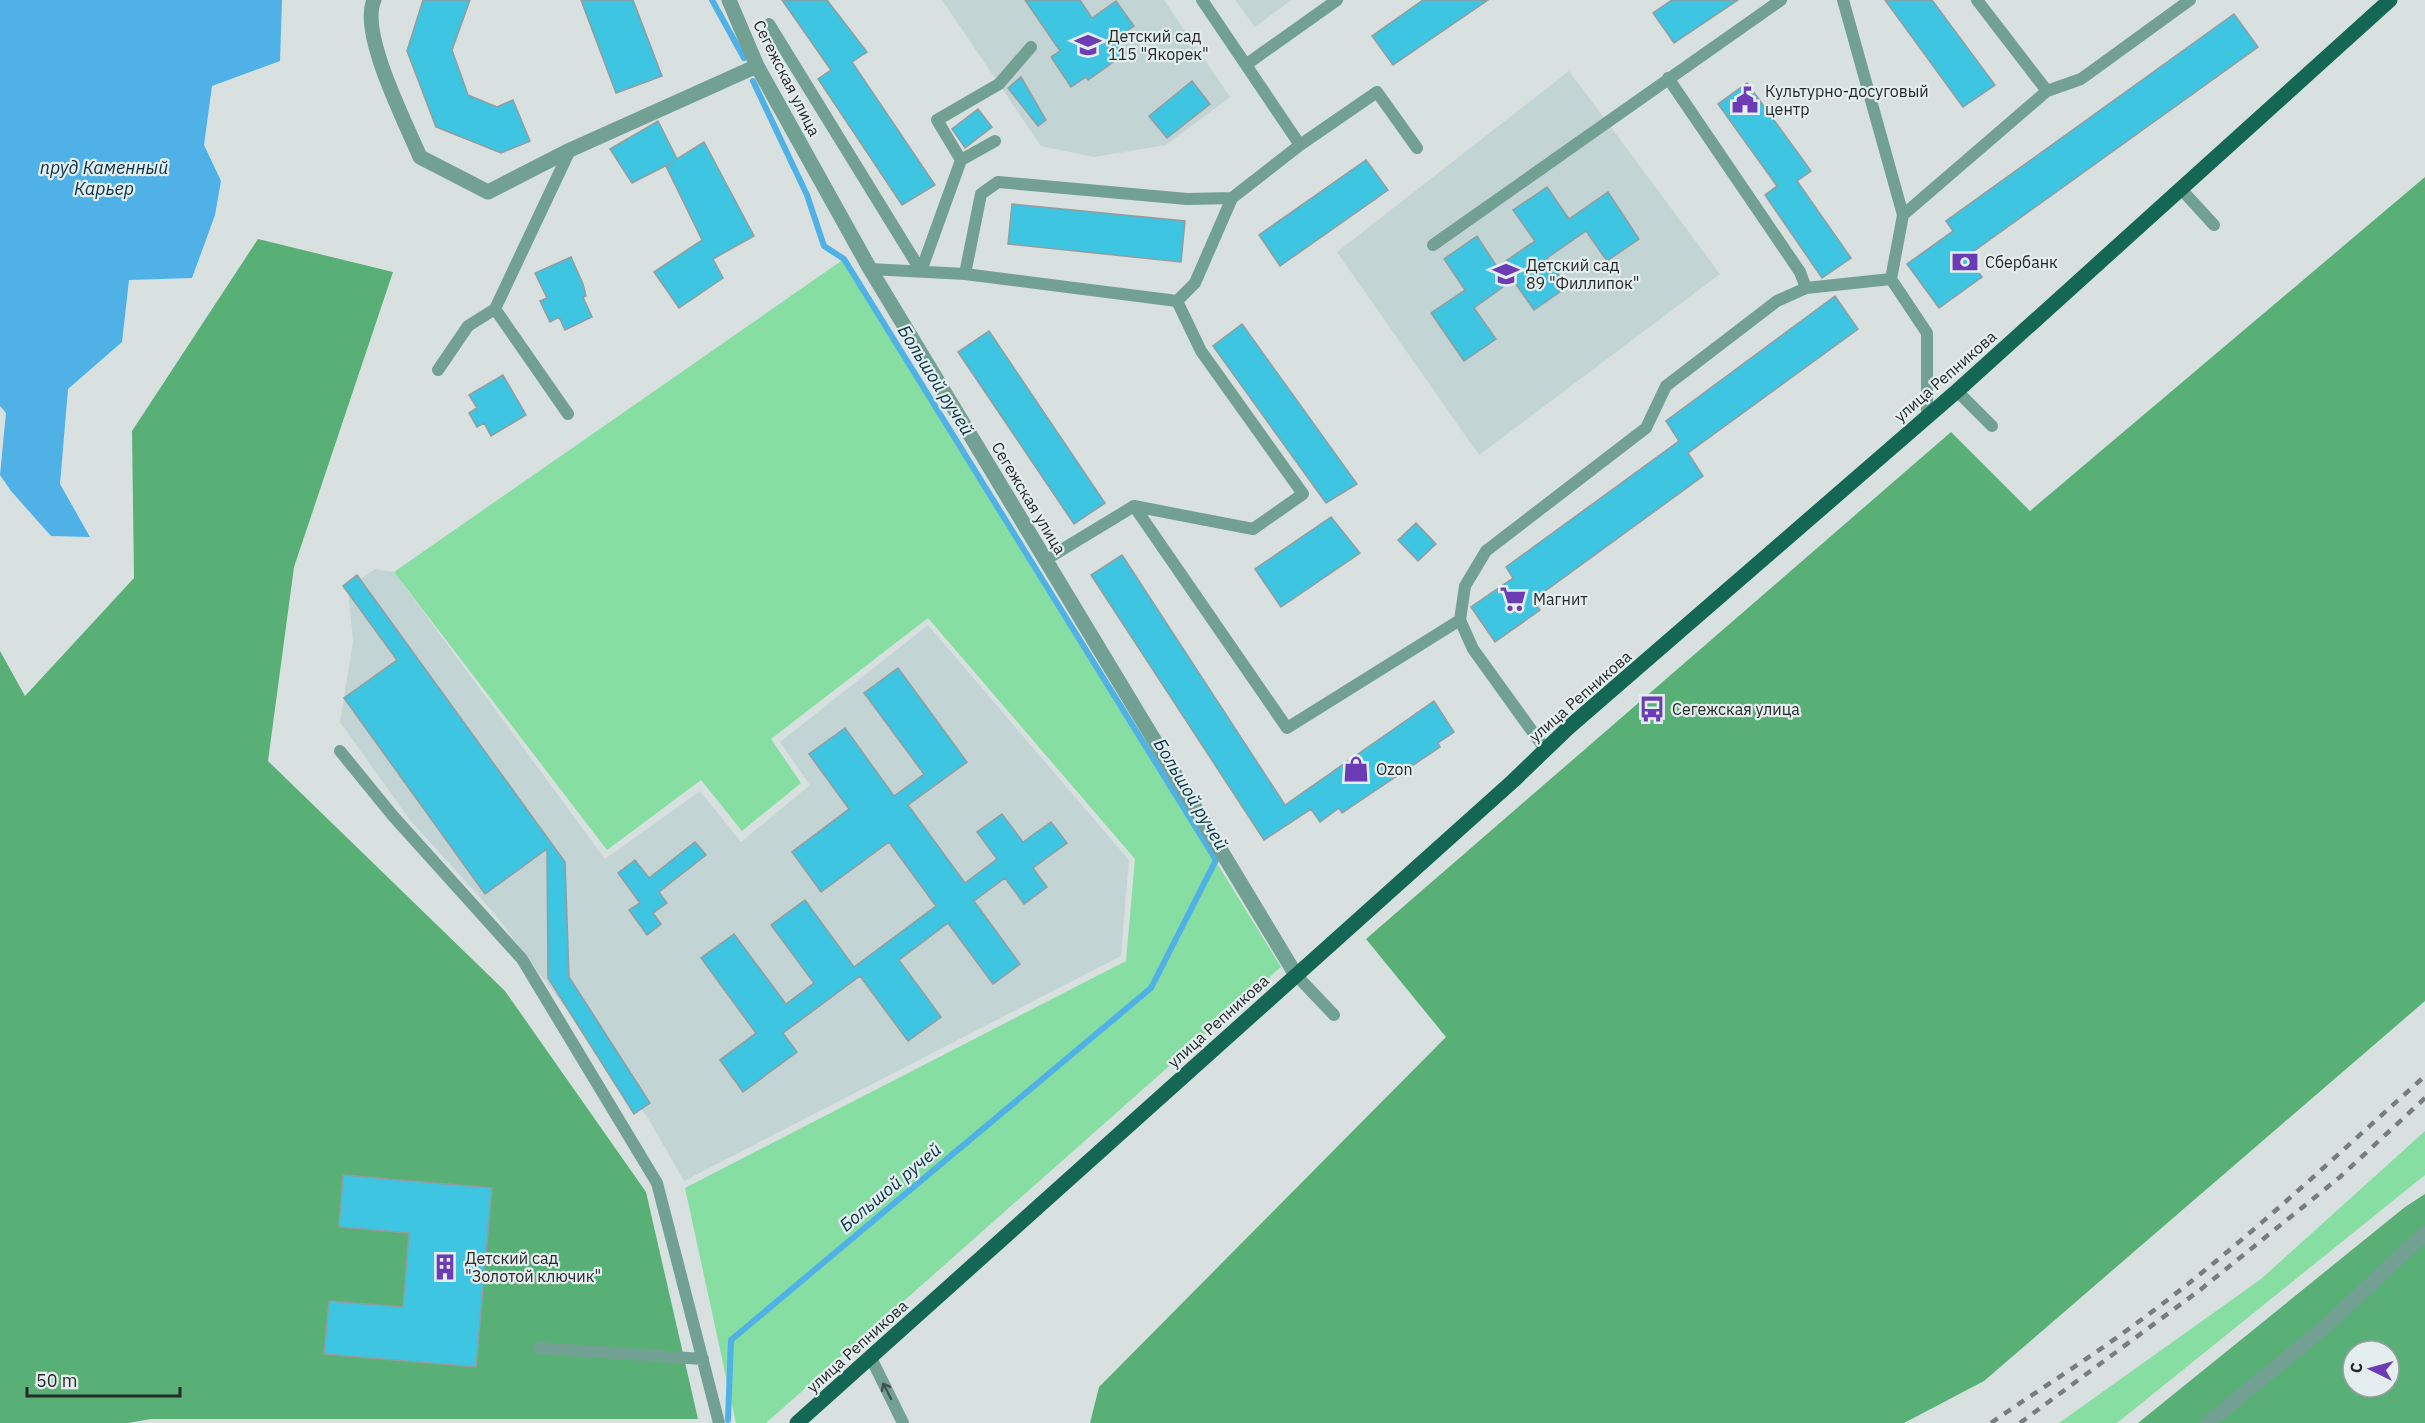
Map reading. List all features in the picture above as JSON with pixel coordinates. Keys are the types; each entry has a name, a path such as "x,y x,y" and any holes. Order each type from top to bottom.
{"main road":[{"name":"улица Репникова","path":"797,1423 1505,789 1545,749 1957,391 2390,0"}],"street":[{"path":"374,0 370,9 376,53 420,157 488,192 570,150 757,66"},
{"name":"Сегежская улица","path":"729,0 757,66 870,269 1296,975"},
{"path":"2208,1423 2327,1325 2425,1233"}],"lane":[{"path":"1202,0 1300,145"},
{"path":"1247,64 1337,0"},
{"path":"1433,245 1781,0"},
{"path":"1843,0 1903,215 1891,279 1927,333 1927,416"},
{"path":"1977,0 2047,91"},
{"path":"1903,215 2047,91 2081,79 2190,0"},
{"path":"769,24 921,271"},
{"path":"962,160 937,120 999,84 1031,47"},
{"path":"1668,78 1800,272 1806,288"},
{"path":"1177,301 1195,283 1232,198 1300,145 1377,92 1417,148"},
{"path":"921,271 962,160 995,141"},
{"path":"438,370 468,326 495,309 570,150"},
{"path":"965,274 981,194 998,183 1187,199 1232,198"},
{"path":"2180,188 2214,225"},
{"path":"870,269 965,274 1177,301"},
{"path":"1545,749 1473,649 1460,620 1466,586 1486,551 1646,428 1666,386 1777,301 1806,288 1891,279"},
{"path":"1045,560 1134,506 1253,530 1304,494 1202,351 1177,301"},
{"path":"495,309 568,414"},
{"path":"1957,391 1992,426"},
{"path":"1134,506 1287,728 1460,620"},
{"path":"340,751 393,816 522,959 657,1183 719,1423"},
{"path":"1296,975 1334,1015"},
{"path":"539,1348 703,1359"},
{"path":"871,1358 903,1423"}],"shaded area":[{"path":"942,0 1164,0 1230,97 1166,145 1094,157 1041,146"},
{"path":"1235,0 1291,0 1255,27"},
{"path":"1569,71 1720,274 1479,455 1337,252"},
{"path":"375,569 394,572 605,859 700,791 741,842 810,785 780,742 928,625 1129,860 1121,956 684,1181 648,1118 494,913 410,820 340,722 353,642 348,587"}],"green space":[{"path":"2425,177 2425,1001 1984,1381 1904,1423 1090,1423 1099,1387 1446,1037 1366,939 1951,432 2030,511"},
{"path":"258,239 393,272 294,567 268,761 505,991 646,1192 698,1419 151,1419 128,1423 0,1423 0,651 25,696 134,578 132,431"},
{"path":"844,259 1281,967 766,1423 736,1423 685,1188 1126,961 1135,859 928,618 771,739 801,783 742,831 701,780 607,850 394,572"},
{"path":"2425,1131 2425,1175 2117,1423 2059,1423 2261,1279"},
{"path":"2425,1194 2425,1423 2138,1423 2405,1207"}],"water":[{"name":"пруд Каменный Карьер","path":"0,0 282,0 280,61 212,86 204,145 221,181 215,215 192,278 129,280 122,342 68,389 60,484 90,537 51,536 11,491 0,475 6,413 0,406"}],"building":[{"path":"423,0 470,0 452,50 468,95 497,107 513,100 530,141 501,153 436,127 407,51"},
{"path":"581,0 633,0 662,76 616,93"},
{"path":"782,0 827,0 867,52 852,62 935,185 902,205 818,79 831,70"},
{"name":"Детский сад 115 \"Якорек\"","path":"1025,0 1080,0 1092,18 1116,1 1134,26 1116,39 1126,53 1088,80 1086,77 1071,87 1051,57 1060,51"},
{"path":"1423,0 1488,0 1393,65 1372,36"},
{"path":"1672,0 1738,0 1674,43 1653,13"},
{"path":"1885,0 1932,0 1995,85 1963,107"},
{"path":"2234,14 2258,47 1967,256 1982,277 1939,308 1907,264 1953,231 1946,221"},
{"path":"1021,77 1046,120 1038,126 1008,88"},
{"path":"1192,81 1210,104 1167,138 1149,116"},
{"path":"1747,83 1811,171 1797,181 1851,258 1822,278 1765,195 1777,186 1718,104"},
{"path":"978,109 992,127 965,148 952,129"},
{"path":"658,121 677,159 704,142 754,236 713,259 723,278 679,308 654,272 702,240 666,166 673,162 632,183 610,149"},
{"path":"1366,160 1388,190 1280,266 1259,235"},
{"name":"Детский сад 89 \"Филлипок\"","path":"1547,187 1569,219 1608,192 1639,239 1607,261 1586,231 1547,258 1567,287 1534,310 1513,280 1474,308 1496,339 1464,361 1431,313 1465,290 1444,259 1477,236 1497,267 1535,241 1513,210"},
{"path":"1012,204 1185,221 1181,262 1008,244"},
{"path":"571,257 583,284 586,296 583,297 592,317 565,330 559,317 550,322 540,301 547,298 535,273"},
{"path":"1835,296 1858,329 1688,453 1703,476 1533,600 1540,610 1495,642 1471,607 1513,578 1506,567 1679,441 1666,421"},
{"path":"1242,324 1357,484 1326,503 1213,346"},
{"path":"989,331 1105,503 1074,524 958,352"},
{"path":"503,375 526,415 491,436 484,423 477,427 469,413 477,408 469,395"},
{"path":"1331,517 1360,553 1281,607 1255,569"},
{"path":"1416,523 1436,544 1418,561 1398,540"},
{"path":"1122,555 1285,805 1434,701 1454,732 1438,743 1440,747 1342,813 1339,808 1320,822 1311,809 1264,840 1091,575"},
{"path":"357,575 565,862 569,977 650,1103 634,1114 548,978 547,849 485,894 344,698 397,660 343,586"},
{"path":"898,668 967,762 908,805 965,883 997,859 977,832 1002,814 1023,842 1051,822 1067,843 1033,868 1047,887 1024,904 1005,878 974,901 1020,964 993,984 948,923 899,960 941,1017 908,1041 860,976 783,1033 797,1052 743,1092 720,1060 756,1033 701,958 734,934 786,1004 814,983 771,925 805,900 854,967 936,906 889,842 821,892 792,852 849,809 809,754 845,728 894,796 924,774 864,693"},
{"path":"695,842 706,855 659,892 667,903 653,913 661,924 647,935 629,910 640,903 618,873 635,860 649,878"},
{"name":"Детский сад \"Золотой ключик\"","path":"343,1175 492,1188 476,1367 324,1354 329,1301 403,1307 409,1233 339,1227"}],"waterway":[{"path":"712,0 744,58"},
{"name":"Большой ручей","path":"728,1420 731,1340 1151,988 1216,860 844,259 824,246 807,195 753,81"}],"railway":[{"path":"1991,1423 2113,1340 2207,1269 2281,1206 2425,1076"},
{"path":"2020,1423 2200,1290 2340,1177 2425,1098"}],"place":[{"name":"Детский сад 115 \"Якорек\"","path":"1088,45"},
{"name":"Культурно-досуговый центр","path":"1745,100"},
{"name":"Сбербанк","path":"1965,262"},
{"name":"Детский сад 89 \"Филлипок\"","path":"1506,274"},
{"name":"Магнит","path":"1513,599"},
{"name":"Сегежская улица","path":"1652,709"},
{"name":"Ozon","path":"1356,769"},
{"name":"Детский сад \"Золотой ключик\"","path":"445,1267"}]}
